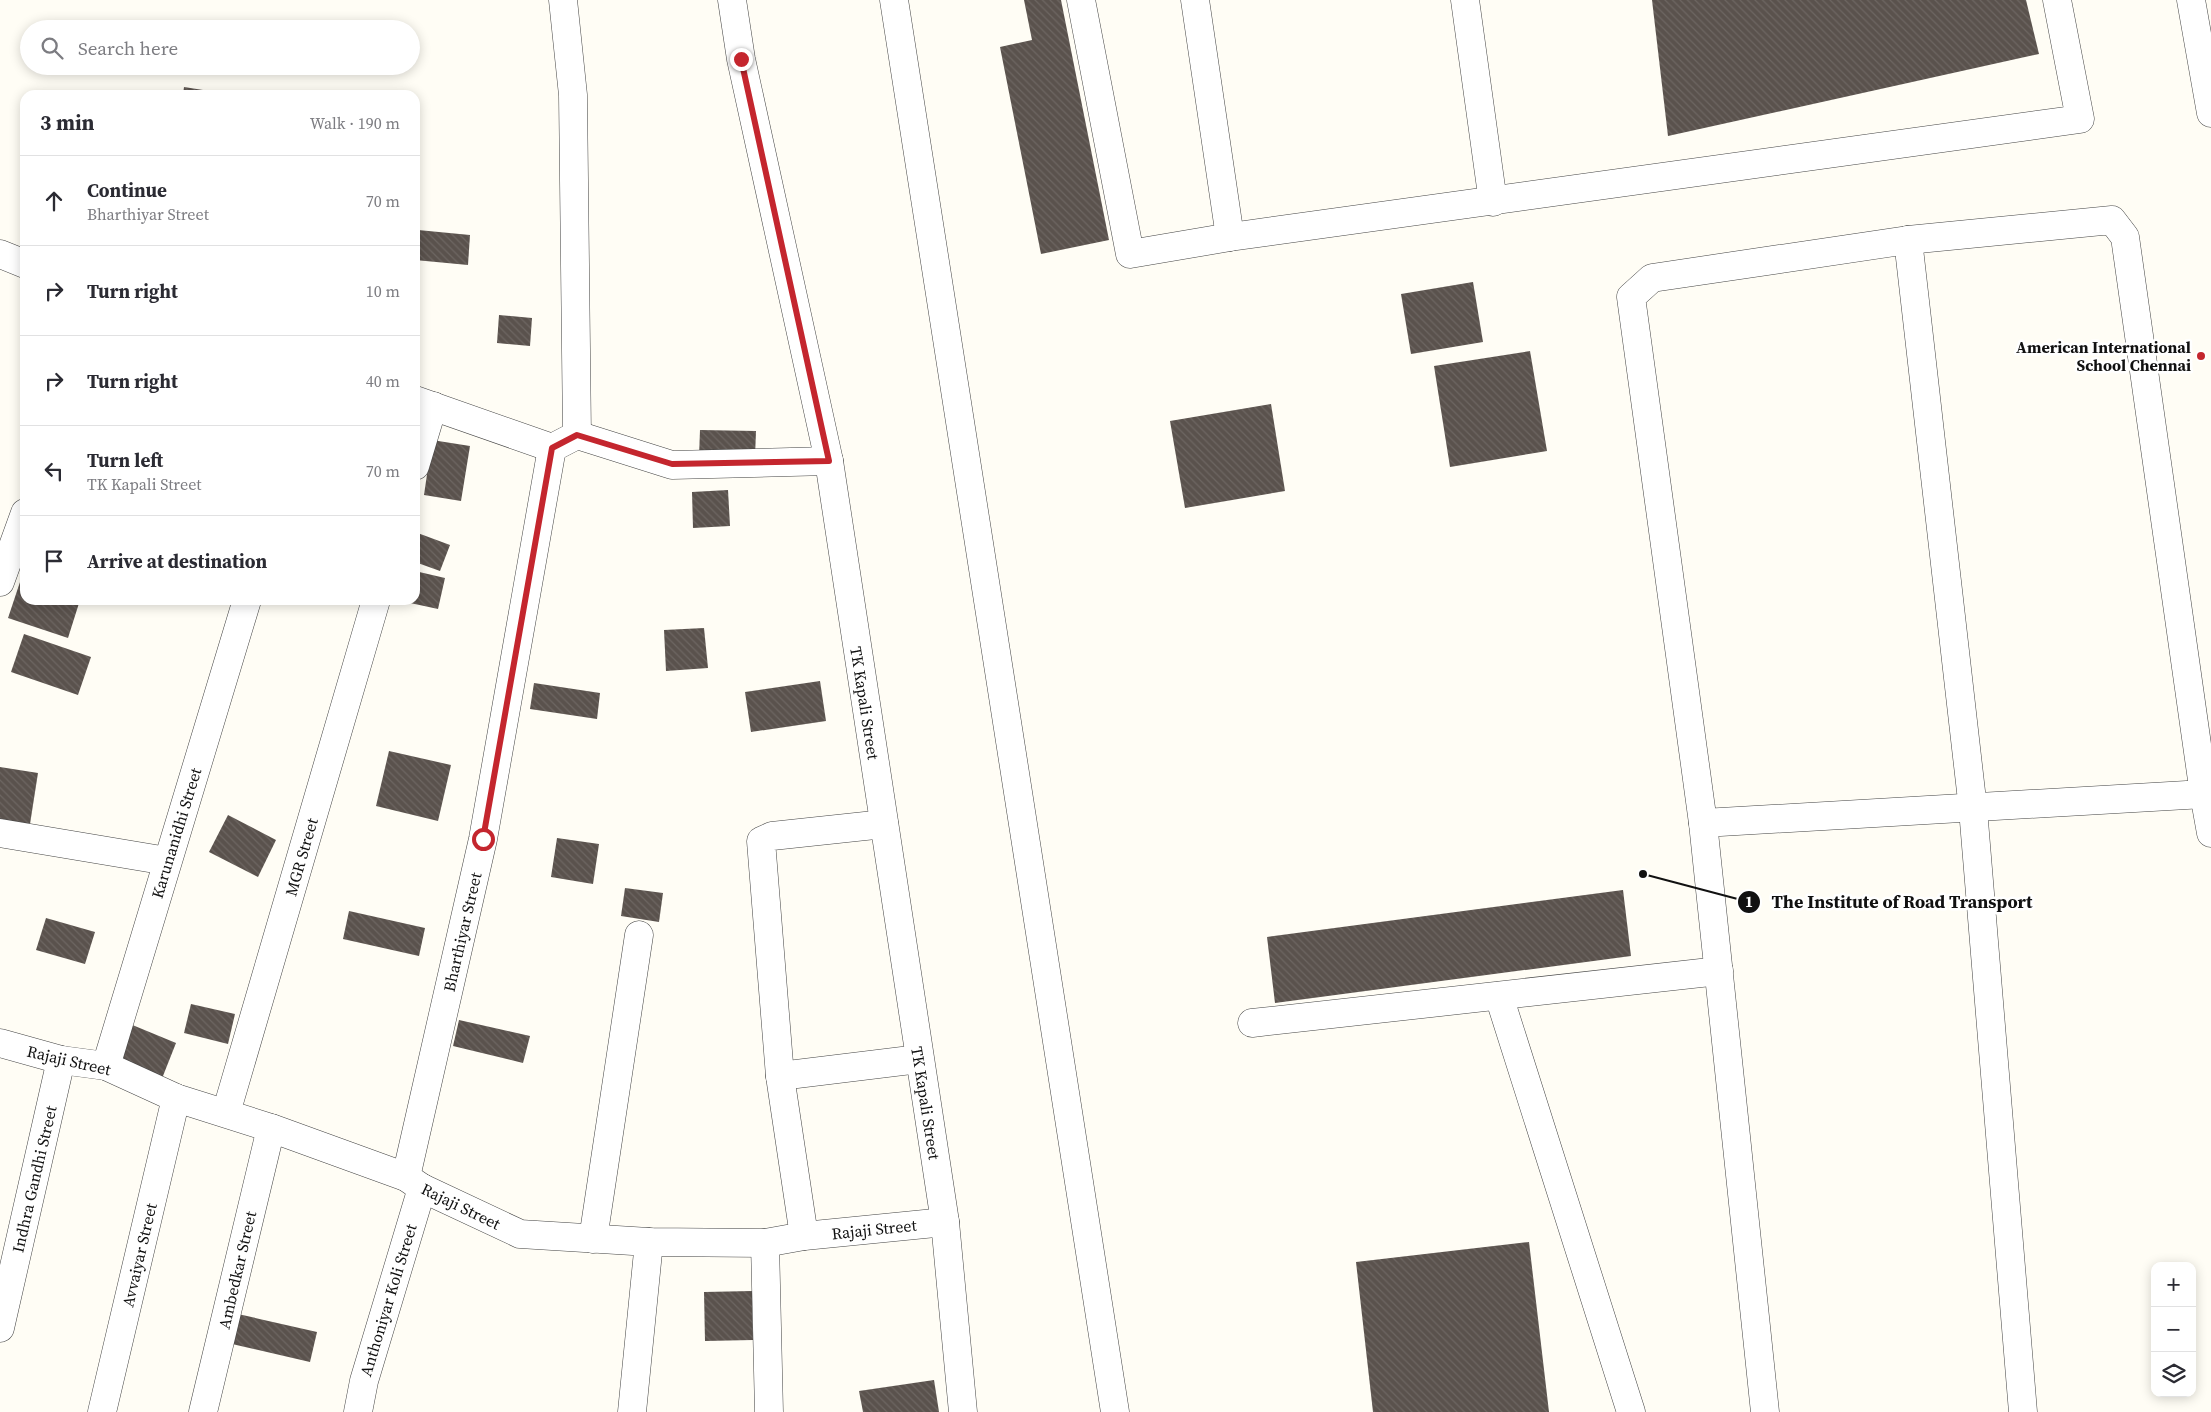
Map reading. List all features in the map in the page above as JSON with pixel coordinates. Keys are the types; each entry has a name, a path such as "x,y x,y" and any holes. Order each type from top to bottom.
{"street":[{"path":"563,0 574,95 577,435"},
{"name":"TK Kapali Street","path":"732,0 741,59 829,461 944,1222 963,1412"},
{"path":"894,0 1115,1412"},
{"path":"1081,0 1130,254 1230,236 1493,202 2080,119 2057,0"},
{"path":"1195,0 1230,236"},
{"path":"1465,0 1493,202"},
{"path":"2191,0 2211,113"},
{"path":"1765,1412 1704,823 1631,297 1652,278 1908,240 2112,220 2125,236 2211,833"},
{"path":"1908,240 1974,809 2023,1412"},
{"path":"0,254 20,262"},
{"path":"420,431 424,403 552,448 577,435 672,464 829,461"},
{"name":"Bharthiyar Street","path":"414,1183 483,839 552,448"},
{"path":"0,582 20,527"},
{"name":"Karunanidhi Street","path":"106,1066 245,605"},
{"name":"MGR Street","path":"226,1114 375,605"},
{"path":"1704,823 1974,809 2204,794"},
{"path":"804,1236 780,1076 761,841 772,836 884,824"},
{"path":"0,833 168,862"},
{"path":"593,1239 639,935"},
{"path":"1252,1024 1719,971"},
{"path":"1500,996 1631,1412"},
{"name":"Rajaji Street","path":"0,1043 61,1060 106,1066 176,1098 271,1128 414,1183 520,1234 649,1242 765,1243 804,1236 944,1222"},
{"path":"780,1076 920,1059"},
{"name":"Indhra Gandhi Street","path":"0,1328 61,1060"},
{"name":"Avvaiyar Street","path":"102,1412 176,1098"},
{"name":"Ambedkar Street","path":"203,1412 271,1128"},
{"name":"Anthoniyar Koli Street","path":"358,1412 364,1381 414,1183"},
{"path":"632,1412 649,1242"},
{"path":"765,1243 769,1412"}],"building":[{"path":"1024,0 1061,0 1109,240 1041,254 1000,47 1032,40"},
{"path":"1652,0 2026,0 2039,54 1668,136"},
{"path":"184,87 203,90 184,90"},
{"path":"420,230 470,235 468,265 420,260"},
{"path":"1473,282 1483,342 1411,354 1401,294"},
{"path":"499,315 532,318 530,346 497,343"},
{"path":"1530,351 1547,451 1450,467 1434,366"},
{"path":"1271,404 1285,491 1185,508 1170,421"},
{"path":"700,430 756,431 755,457 699,457"},
{"path":"432,440 470,446 461,501 424,495"},
{"path":"728,490 730,526 693,528 692,492"},
{"path":"420,534 450,545 440,571 420,564"},
{"path":"420,572 445,578 438,609 420,605"},
{"path":"20,582 20,605 78,605 68,638 8,618"},
{"path":"704,628 708,668 666,671 664,630"},
{"path":"24,634 91,657 78,695 11,672"},
{"path":"820,681 826,721 751,732 745,692"},
{"path":"534,683 600,693 597,719 530,709"},
{"path":"389,751 451,765 438,821 376,806"},
{"path":"0,767 38,773 30,824 0,819"},
{"path":"228,815 276,840 258,877 209,852"},
{"path":"557,838 599,844 593,884 551,877"},
{"path":"625,888 663,893 659,922 621,916"},
{"path":"1623,890 1631,956 1275,1003 1267,937"},
{"path":"349,911 425,928 419,956 343,939"},
{"path":"46,918 95,932 85,964 36,950"},
{"path":"191,1004 235,1014 228,1044 184,1033"},
{"path":"459,1020 530,1036 523,1063 453,1046"},
{"path":"130,1024 176,1043 161,1081 115,1062"},
{"path":"1529,1242 1549,1412 1373,1412 1356,1262"},
{"path":"752,1291 753,1340 705,1341 704,1292"},
{"path":"238,1314 317,1332 310,1362 232,1344"},
{"path":"934,1380 939,1412 863,1412 859,1391"}],"place":[{"name":"American International School Chennai","path":"2201,356"},
{"name":"The Institute of Road Transport","path":"1643,874"}],"route":[{"path":"483,839 552,448 577,435 672,464 829,461 741,59"}]}
